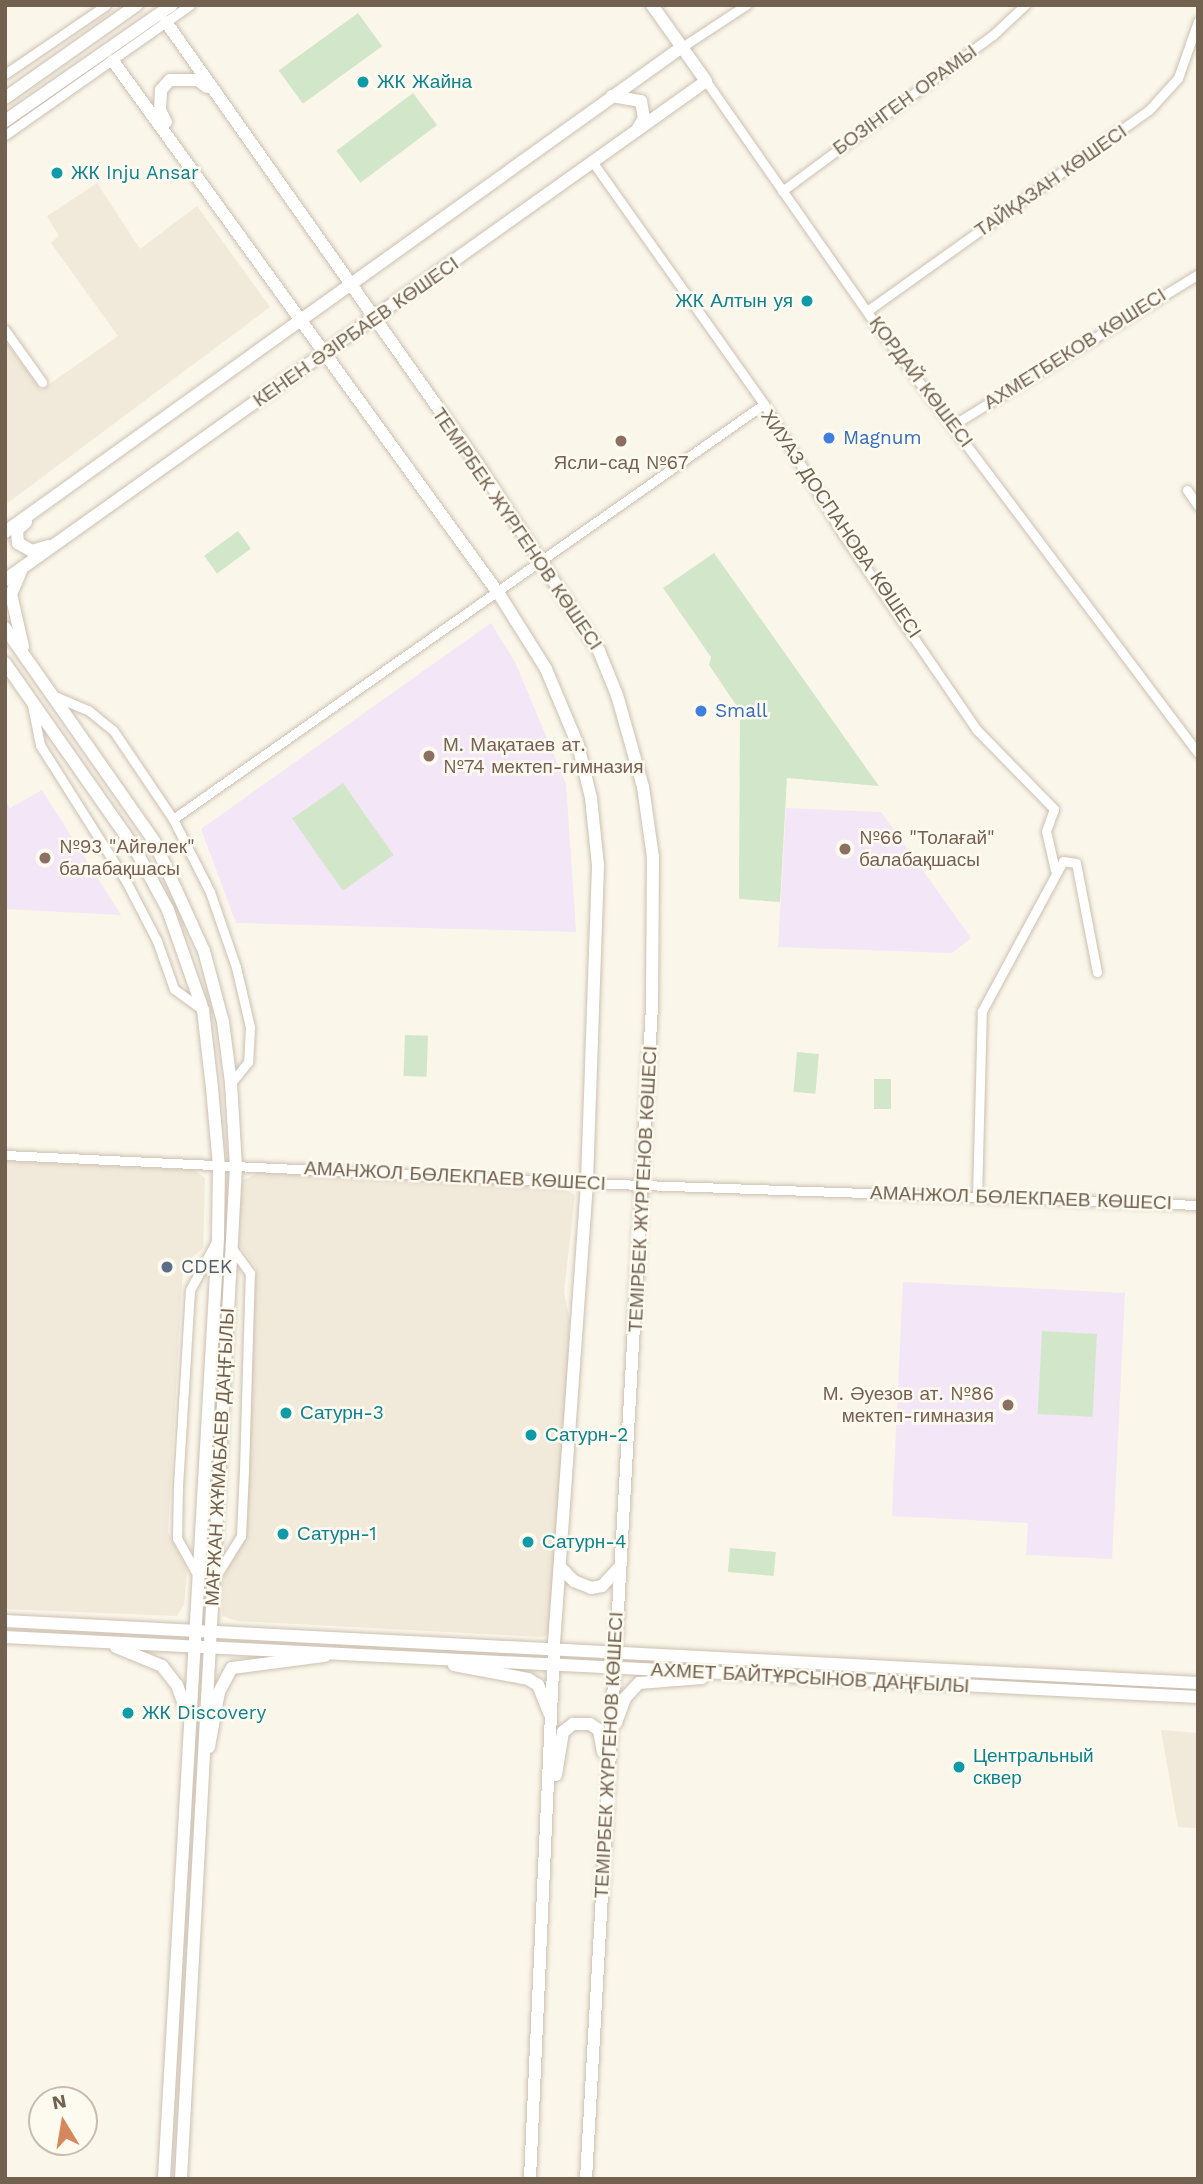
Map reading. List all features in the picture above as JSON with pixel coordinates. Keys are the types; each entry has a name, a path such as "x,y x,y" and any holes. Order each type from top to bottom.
{"street":[{"path":"5,74 106,5"},
{"path":"5,98 137,5"},
{"path":"5,121 172,5"},
{"path":"5,135 190,5"},
{"name":"ҚОРДАЙ КӨШЕСІ","path":"652,5 867,311 1198,753"},
{"path":"5,533 302,316 611,96 746,5"},
{"name":"БОЗІНГЕН ОРАМЫ","path":"782,191 993,35 1025,5"},
{"name":"ТАЙҚАЗАН КӨШЕСІ","path":"867,311 1149,110 1178,78 1198,21"},
{"name":"ТЕМІРБЕК ЖҮРГЕНОВ КӨШЕСІ","path":"166,22 542,562 599,650 617,695 643,788 653,856 654,951 586,2179"},
{"path":"113,61 302,316 499,594 546,669 578,745 591,798 598,866 587,1183 554,1648 530,2179"},
{"path":"179,147 160,110 161,90 170,80 183,77 198,80 218,97"},
{"name":"КЕНЕН ӘЗІРБАЕВ КӨШЕСІ","path":"5,580 594,164 706,81"},
{"path":"611,96 641,101 644,118 633,136"},
{"path":"594,164 764,404"},
{"name":"АХМЕТБЕКОВ КӨШЕСІ","path":"953,425 1198,274"},
{"path":"5,330 42,382"},
{"name":"ХИУАЗ ДОСПАНОВА КӨШЕСІ","path":"173,819 499,594 764,404 844,536 976,729 1054,809 1046,831 1055,870"},
{"path":"1187,490 1198,506"},
{"path":"5,525 34,512"},
{"path":"34,512 17,530 24,549 43,548 71,534"},
{"path":"22,568 11,594 25,657"},
{"name":"МАҒЖАН ЖҰМАБАЕВ ДАҢҒЫЛЫ","path":"5,628 151,836 183,900 204,951 223,1022 231,1083 236,1166 204,1760"},
{"name":"МАҒЖАН ЖҰМАБАЕВ ДАҢҒЫЛЫ","path":"5,664 149,875 168,910 203,1010 219,1166 218,1238 191,1647 164,2179"},
{"path":"50,694 88,709 113,730 173,819 210,892 242,990 250,1027 248,1062 231,1083"},
{"path":"31,700 40,745 126,881 157,941 174,989 203,1010"},
{"path":"978,1197 982,1011 1055,870 1063,861 1076,863 1097,972"},
{"name":"АМАНЖОЛ БӨЛЕКПАЕВ КӨШЕСІ","path":"5,1155 587,1183 1198,1205"},
{"path":"197,1574 177,1538 190,1290 218,1238"},
{"path":"213,1581 241,1536 242,1522 250,1273 231,1247"},
{"path":"560,1567 581,1586 591,1588 602,1586 620,1567"},
{"name":"АХМЕТ БАЙТҰРСЫНОВ ДАҢҒЫЛЫ","path":"5,1621 554,1648 1198,1697"},
{"name":"АХМЕТ БАЙТҰРСЫНОВ ДАҢҒЫЛЫ","path":"5,1637 737,1674 1198,1683"},
{"path":"106,1642 162,1666 177,1685 188,1715"},
{"path":"181,2179 204,1760 214,1733 219,1692 232,1668 244,1663 310,1661 333,1653"},
{"path":"430,1658 528,1679 538,1685 551,1718"},
{"path":"610,1736 625,1698 639,1683 737,1674"},
{"path":"545,1827 554,1806 564,1732 582,1723 599,1730 603,1741 600,1822 604,1836"}],"shaded area":[{"path":"97,183 140,249 197,206 270,307 5,505 5,341 41,390 118,336 51,243 59,236 47,216"},
{"name":"М. Мақатаев ат. №74 мектеп-гимназия","path":"491,623 515,662 566,784 576,932 236,923 201,829"},
{"name":"№93 \"Айгөлек\" балабақшасы","path":"42,790 121,915 5,909 5,800 10,808"},
{"name":"№66 \"Толағай\" балабақшасы","path":"786,808 881,812 971,938 952,953 778,947"},
{"path":"5,1161 194,1170 205,1178 203,1248 183,1265 168,1532 187,1570 184,1605 177,1616 5,1609"},
{"path":"258,1173 561,1188 575,1195 564,1292 570,1321 554,1615 551,1630 543,1637 238,1621 222,1616 221,1583 243,1539 256,1267 239,1245 241,1190 243,1180"},
{"name":"М. Әуезов ат. №86 мектеп-гимназия","path":"903,1282 1125,1293 1112,1559 1026,1555 1028,1523 892,1516"},
{"path":"1161,1730 1198,1733 1198,1828 1178,1827"}],"green space":[{"path":"358,13 382,46 303,104 279,71"},
{"path":"413,93 437,125 360,183 336,151"},
{"path":"238,531 251,549 217,573 204,556"},
{"path":"714,553 879,786 787,778 780,902 739,899 740,711 709,665 711,657 663,588"},
{"path":"343,783 393,855 343,891 292,819"},
{"path":"405,1035 428,1036 427,1077 404,1076"},
{"path":"797,1052 819,1054 815,1094 794,1092"},
{"path":"874,1079 891,1079 891,1109 874,1109"},
{"path":"1042,1331 1097,1334 1093,1417 1038,1414"},
{"path":"730,1548 776,1552 774,1576 728,1572"}],"place":[{"name":"ЖК Жайна","path":"363,82"},
{"name":"ЖК Inju Ansar","path":"57,173"},
{"name":"ЖК Алтын уя","path":"807,301"},
{"name":"Magnum","path":"829,438"},
{"name":"Ясли-сад №67","path":"621,441"},
{"name":"Small","path":"701,711"},
{"name":"М. Мақатаев ат. №74 мектеп-гимназия","path":"429,756"},
{"name":"№66 \"Толағай\" балабақшасы","path":"845,849"},
{"name":"№93 \"Айгөлек\" балабақшасы","path":"45,858"},
{"name":"CDEK","path":"167,1267"},
{"name":"М. Әуезов ат. №86 мектеп-гимназия","path":"1008,1405"},
{"name":"Сатурн-3","path":"286,1413"},
{"name":"Сатурн-2","path":"531,1435"},
{"name":"Сатурн-1","path":"283,1534"},
{"name":"Сатурн-4","path":"528,1542"},
{"name":"ЖК Discovery","path":"128,1713"},
{"name":"Центральный сквер","path":"959,1767"}]}
